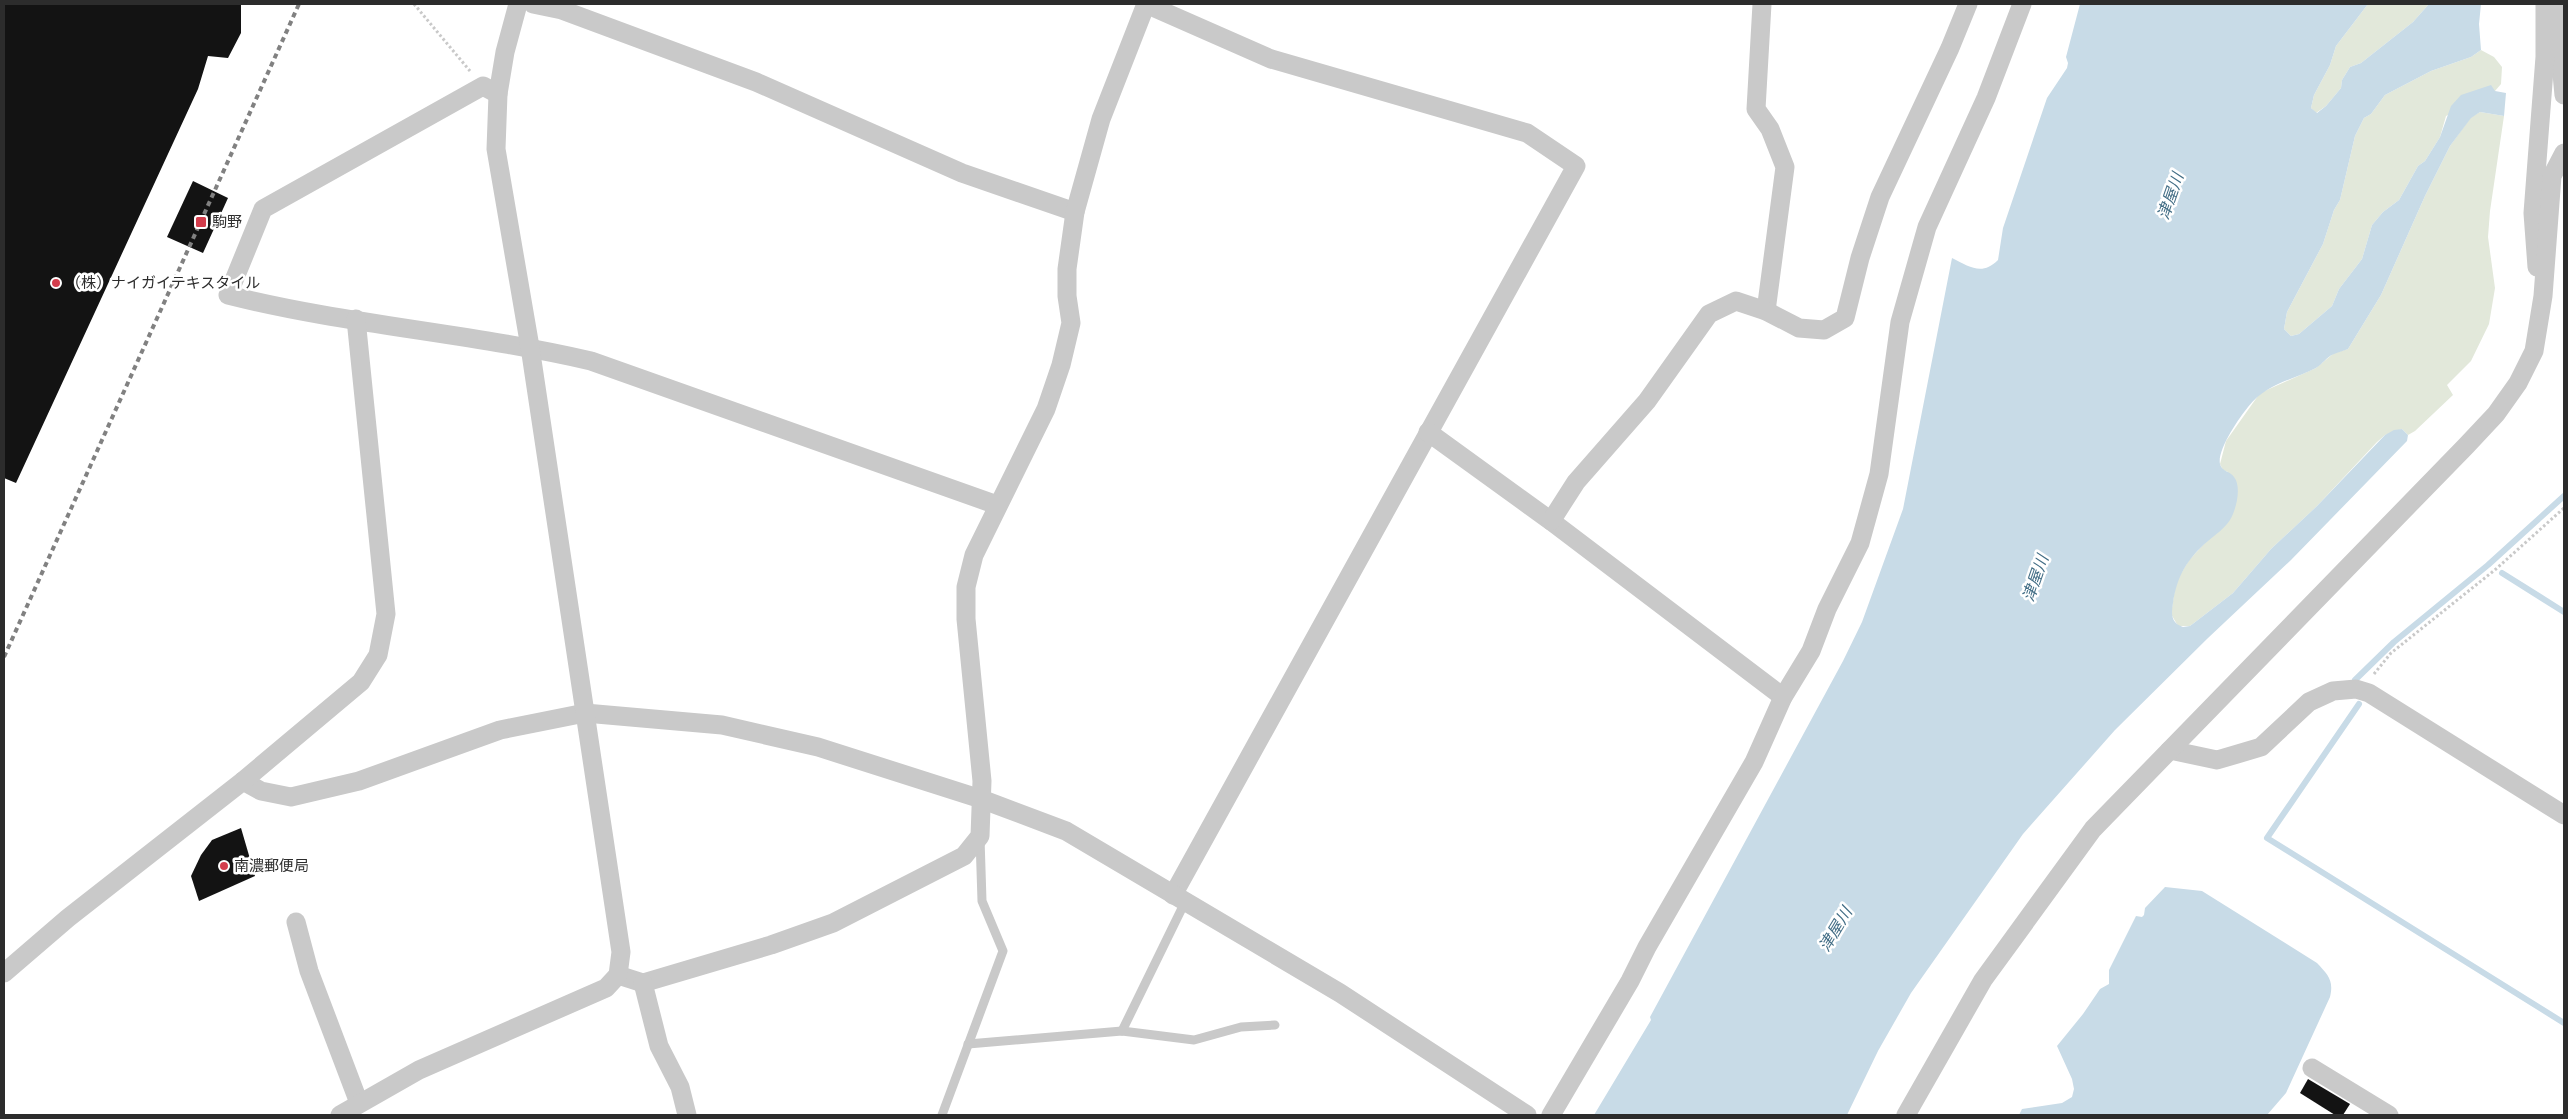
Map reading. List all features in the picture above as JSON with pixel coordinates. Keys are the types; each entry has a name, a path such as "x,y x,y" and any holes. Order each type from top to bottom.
{"street":[{"path":"340,1115 418,1070 606,988 618,975 621,952 586,713 530,347 496,149 491,90 505,52 518,4"},
{"path":"532,4 562,10 756,82 962,173 1075,212"},
{"path":"618,975 644,983 771,945 833,923 964,856 980,836 982,781 966,619 966,587 974,555 1046,409 1061,365 1071,323 1067,296 1067,269 1075,212 1101,119 1146,4 1271,59 1527,133 1576,166 1428,432 1179,898"},
{"path":"1762,4 1756,109 1770,129 1785,166 1766,311"},
{"path":"1551,521 1576,482 1647,401 1709,314 1736,301 1766,311 1799,328 1824,330 1845,318 1860,258 1880,197 1950,48 1968,4"},
{"path":"1551,1115 1630,981 1647,947 1754,762 1783,697 1811,651 1827,609 1860,543 1879,474 1900,322 1925,237 1986,98 2022,4"},
{"path":"2543,296 2535,254 2533,213 2545,56 2545,4"},
{"path":"2555,4 2564,95"},
{"path":"491,90 263,209 228,295 275,307 530,347 591,361 997,505"},
{"path":"1906,1115 1983,980 2093,829 2496,414 2518,383 2534,351 2543,296 2552,176 2564,153"},
{"path":"4,973 68,918 243,781 361,682 378,655 386,614 356,319"},
{"path":"1428,432 1551,521 1783,697"},
{"path":"2170,750 2218,760 2261,747 2309,702 2333,691 2356,689 2369,693 2564,815"},
{"path":"243,781 261,791 292,797 359,781 500,730 586,713 722,725 818,747 981,799 1066,830 1340,992 1527,1115"},
{"path":"296,922 309,971 360,1104"},
{"path":"644,983 658,1046 680,1087 687,1115"},
{"path":"2312,1068 2389,1115"},
{"path":"1910,1115 1931,1071"}],"lane":[{"path":"942,1115 1003,951 982,901 980,836"},
{"path":"1122,1031 1179,898"},
{"path":"968,1044 1122,1031 1194,1040 1241,1027 1275,1025"}],"path":[{"path":"414,4 491,90"},
{"path":"2361,690 2391,653 2496,569 2564,508"}],"shaded area":[{"path":"2368,4 2429,4 2413,22 2361,63 2350,67 2342,80 2341,88 2326,106 2316,113 2311,108 2314,95 2330,65 2336,46"},
{"path":"2481,50 2494,57 2502,67 2501,84 2495,91 2446,116 2440,137 2425,161 2418,166 2399,200 2383,212 2372,225 2362,259 2339,289 2332,306 2299,334 2291,336 2284,329 2287,312 2323,244 2334,210 2340,200 2355,136 2364,118 2371,114 2385,95 2431,71 2471,57"},
{"path":"2480,112 2504,116 2488,237 2495,288 2489,324 2471,361 2447,385 2453,395 2415,431 2408,435 2402,429 2385,435 2317,506 2271,549 2233,593 2190,626 2178,626 2171,614 2176,582 2189,560 2205,543 2228,472 2223,470 2220,464 2226,441 2260,393 2316,368 2334,353 2348,349 2381,295 2425,196 2450,146 2471,117"}],"water":[{"name":"津屋川","path":"2080,4 2368,4 2336,46 2330,65 2314,95 2311,108 2317,113 2326,106 2341,88 2342,80 2350,67 2361,63 2413,22 2429,4 2481,4 2479,24 2481,50 2471,57 2431,71 2385,95 2371,114 2364,118 2355,136 2340,200 2334,210 2323,244 2287,312 2284,329 2291,336 2299,334 2332,306 2339,289 2362,259 2372,225 2383,212 2399,200 2418,166 2425,161 2440,137 2451,106 2461,95 2491,85 2495,91 2506,93 2504,116 2480,112 2471,118 2450,146 2425,196 2381,295 2348,349 2331,355 2316,368 2280,383 2263,393 2255,399 2234,426 2222,451 2220,464 2224,470 2232,475 2238,487 2234,510 2228,523 2194,554 2180,576 2172,611 2174,621 2183,627 2190,626 2233,593 2271,549 2317,506 2385,435 2394,430 2402,429 2408,435 2407,441 2291,560 2208,638 2115,730 2023,834 1911,993 1878,1051 1847,1115 1594,1115 1651,1020 1650,1017 1843,661 1862,622 1903,509 1952,258 1970,267 1981,269 1987,268 1998,260 2003,228 2047,98 2067,68 2066,57"},
{"path":"2165,887 2202,891 2317,963 2329,978 2331,982 2330,997 2286,1093 2267,1115 2019,1115 2022,1109 2062,1103 2072,1097 2074,1089 2072,1079 2057,1046 2100,989 2109,984 2109,970 2136,916 2142,917 2144,915 2145,908"}],"building":[{"name":"（株）ナイガイテキスタイル","path":"4,4 241,4 241,33 228,58 208,56 198,89 16,483 4,478"},
{"path":"193,181 228,198 203,253 167,237"},
{"name":"南濃郵便局","path":"241,828 255,876 199,901 191,876 201,855 212,840"},
{"path":"2308,1079 2350,1104 2343,1115 2335,1115 2300,1093"}],"waterway":[{"path":"2355,680 2394,642 2488,565 2564,496"},
{"path":"2502,573 2564,612"},
{"path":"2359,704 2267,838 2564,1023"}],"railway":[{"path":"4,657 299,4"}],"place":[{"name":"駒野","path":"201,222"},
{"name":"（株）ナイガイテキスタイル","path":"56,283"},
{"name":"南濃郵便局","path":"224,866"}]}
